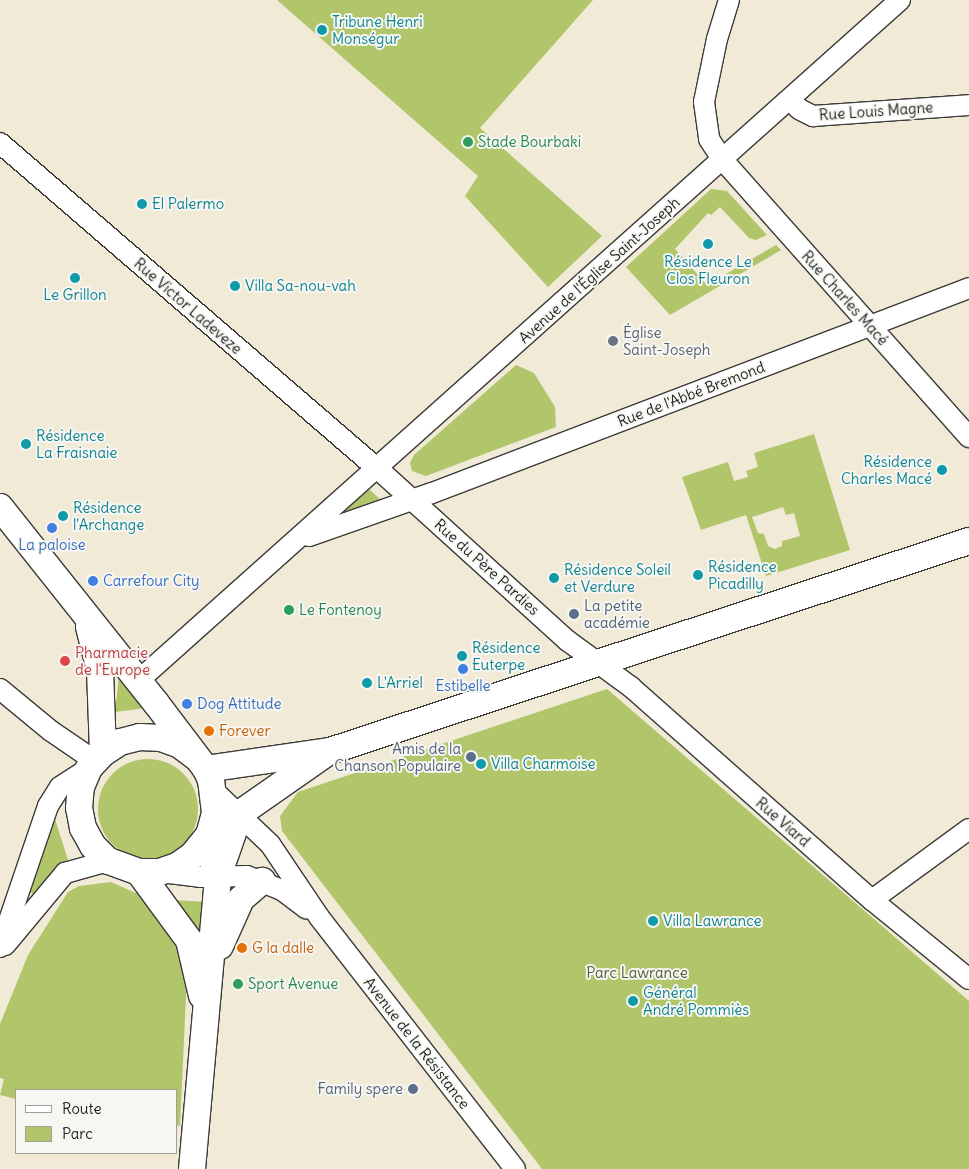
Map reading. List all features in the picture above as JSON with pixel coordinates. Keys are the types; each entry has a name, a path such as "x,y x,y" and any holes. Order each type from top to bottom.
{"main road":[{"path":"0,507 88,622 138,681 205,773 215,813 207,838 218,876"},
{"path":"205,773 330,751 969,541"},
{"path":"88,622 100,670 96,761"},
{"path":"205,773 180,745 161,738 140,737 120,742 96,761 81,787 79,808 83,828 93,846 108,860 149,872 178,866 207,838 240,813 330,751"},
{"path":"192,1169 212,968 218,876 240,813"},
{"path":"149,872 189,940 207,1018"},
{"path":"212,968 240,898 262,881"}],"street":[{"name":"Rue Charles Macé","path":"729,0 716,39 704,102 709,139 722,159 969,437"},
{"name":"Avenue de l'Église Saint-Joseph","path":"138,681 900,0"},
{"name":"Rue Louis Magne","path":"790,98 799,109 813,116 969,105"},
{"name":"Rue Victor Ladeveze","path":"0,143 377,468"},
{"name":"Rue de l'Abbé Bremond","path":"412,500 969,288"},
{"name":"Rue du Père Pardies","path":"377,468 598,664"},
{"name":"Avenue de l'Église Saint-Joseph","path":"298,540 412,500"},
{"name":"Rue Viard","path":"598,664 631,687 872,900 969,979"},
{"path":"0,689 51,731 96,761 60,787 48,806 0,948"},
{"name":"Avenue de la Résistance","path":"205,773 270,844 319,917 515,1169"},
{"path":"872,900 969,829"},
{"path":"0,948 65,874 108,860"},
{"name":"Avenue de la Résistance","path":"149,872 247,876 282,890 319,917"}],"green space":[{"name":"Stade Bourbaki","path":"277,0 593,0 480,128 602,236 548,287 465,196 478,176"},
{"path":"711,189 727,191 767,235 756,240 749,238 720,207 711,215 708,213 675,249 707,285 776,245 781,250 670,315 626,267"},
{"path":"516,365 534,373 555,407 556,427 426,476 412,471 410,463 414,455"},
{"path":"814,434 850,550 766,576 746,515 701,530 682,477 728,462 734,481 748,477 746,471 758,467 754,453","holes":["783,507 786,515 794,513 800,536 782,541 782,546 775,549 768,546 764,534 758,533 752,517"]},
{"path":"369,489 382,501 340,515"},
{"path":"119,676 146,708 115,712"},
{"name":"Parc Lawrance","path":"607,689 969,1001 969,1169 542,1169 282,831 280,816 298,792"},
{"path":"148,759 167,763 183,774 194,790 198,809 194,828 183,844 167,855 148,859 129,855 113,844 102,828 98,809 102,790 113,774 129,763"},
{"path":"54,816 68,860 52,872 33,894 28,891"},
{"path":"111,882 138,894 171,935 187,975 180,1126 178,1126 178,1089 15,1089 15,1099 0,1095 4,1079 0,1078 0,1024 28,955 68,892 79,886"},
{"path":"174,900 206,902 206,943"}],"place":[{"name":"Tribune Henri Monségur","path":"322,30"},
{"name":"Stade Bourbaki","path":"468,142"},
{"name":"El Palermo","path":"142,204"},
{"name":"Résidence Le Clos Fleuron","path":"708,244"},
{"name":"Le Grillon","path":"75,278"},
{"name":"Villa Sa-nou-vah","path":"235,286"},
{"name":"Église Saint-Joseph","path":"613,341"},
{"name":"Résidence La Fraisnaie","path":"26,444"},
{"name":"Résidence Charles Macé","path":"942,470"},
{"name":"Résidence l'Archange","path":"63,516"},
{"name":"La paloise","path":"52,528"},
{"name":"Résidence Picadilly","path":"698,575"},
{"name":"Résidence Soleil et Verdure","path":"554,578"},
{"name":"Carrefour City","path":"93,581"},
{"name":"Le Fontenoy","path":"289,610"},
{"name":"La petite académie","path":"574,614"},
{"name":"Résidence Euterpe","path":"462,656"},
{"name":"Pharmacie de l'Europe","path":"65,661"},
{"name":"Estibelle","path":"463,669"},
{"name":"L'Arriel","path":"367,683"},
{"name":"Dog Attitude","path":"187,704"},
{"name":"Forever","path":"209,731"},
{"name":"Amis de la Chanson Populaire","path":"471,757"},
{"name":"Villa Charmoise","path":"481,764"},
{"name":"Villa Lawrance","path":"653,921"},
{"name":"G la dalle","path":"242,948"},
{"name":"Sport Avenue","path":"238,984"},
{"name":"Général André Pommiès","path":"633,1001"},
{"name":"Family spere","path":"413,1089"}]}
